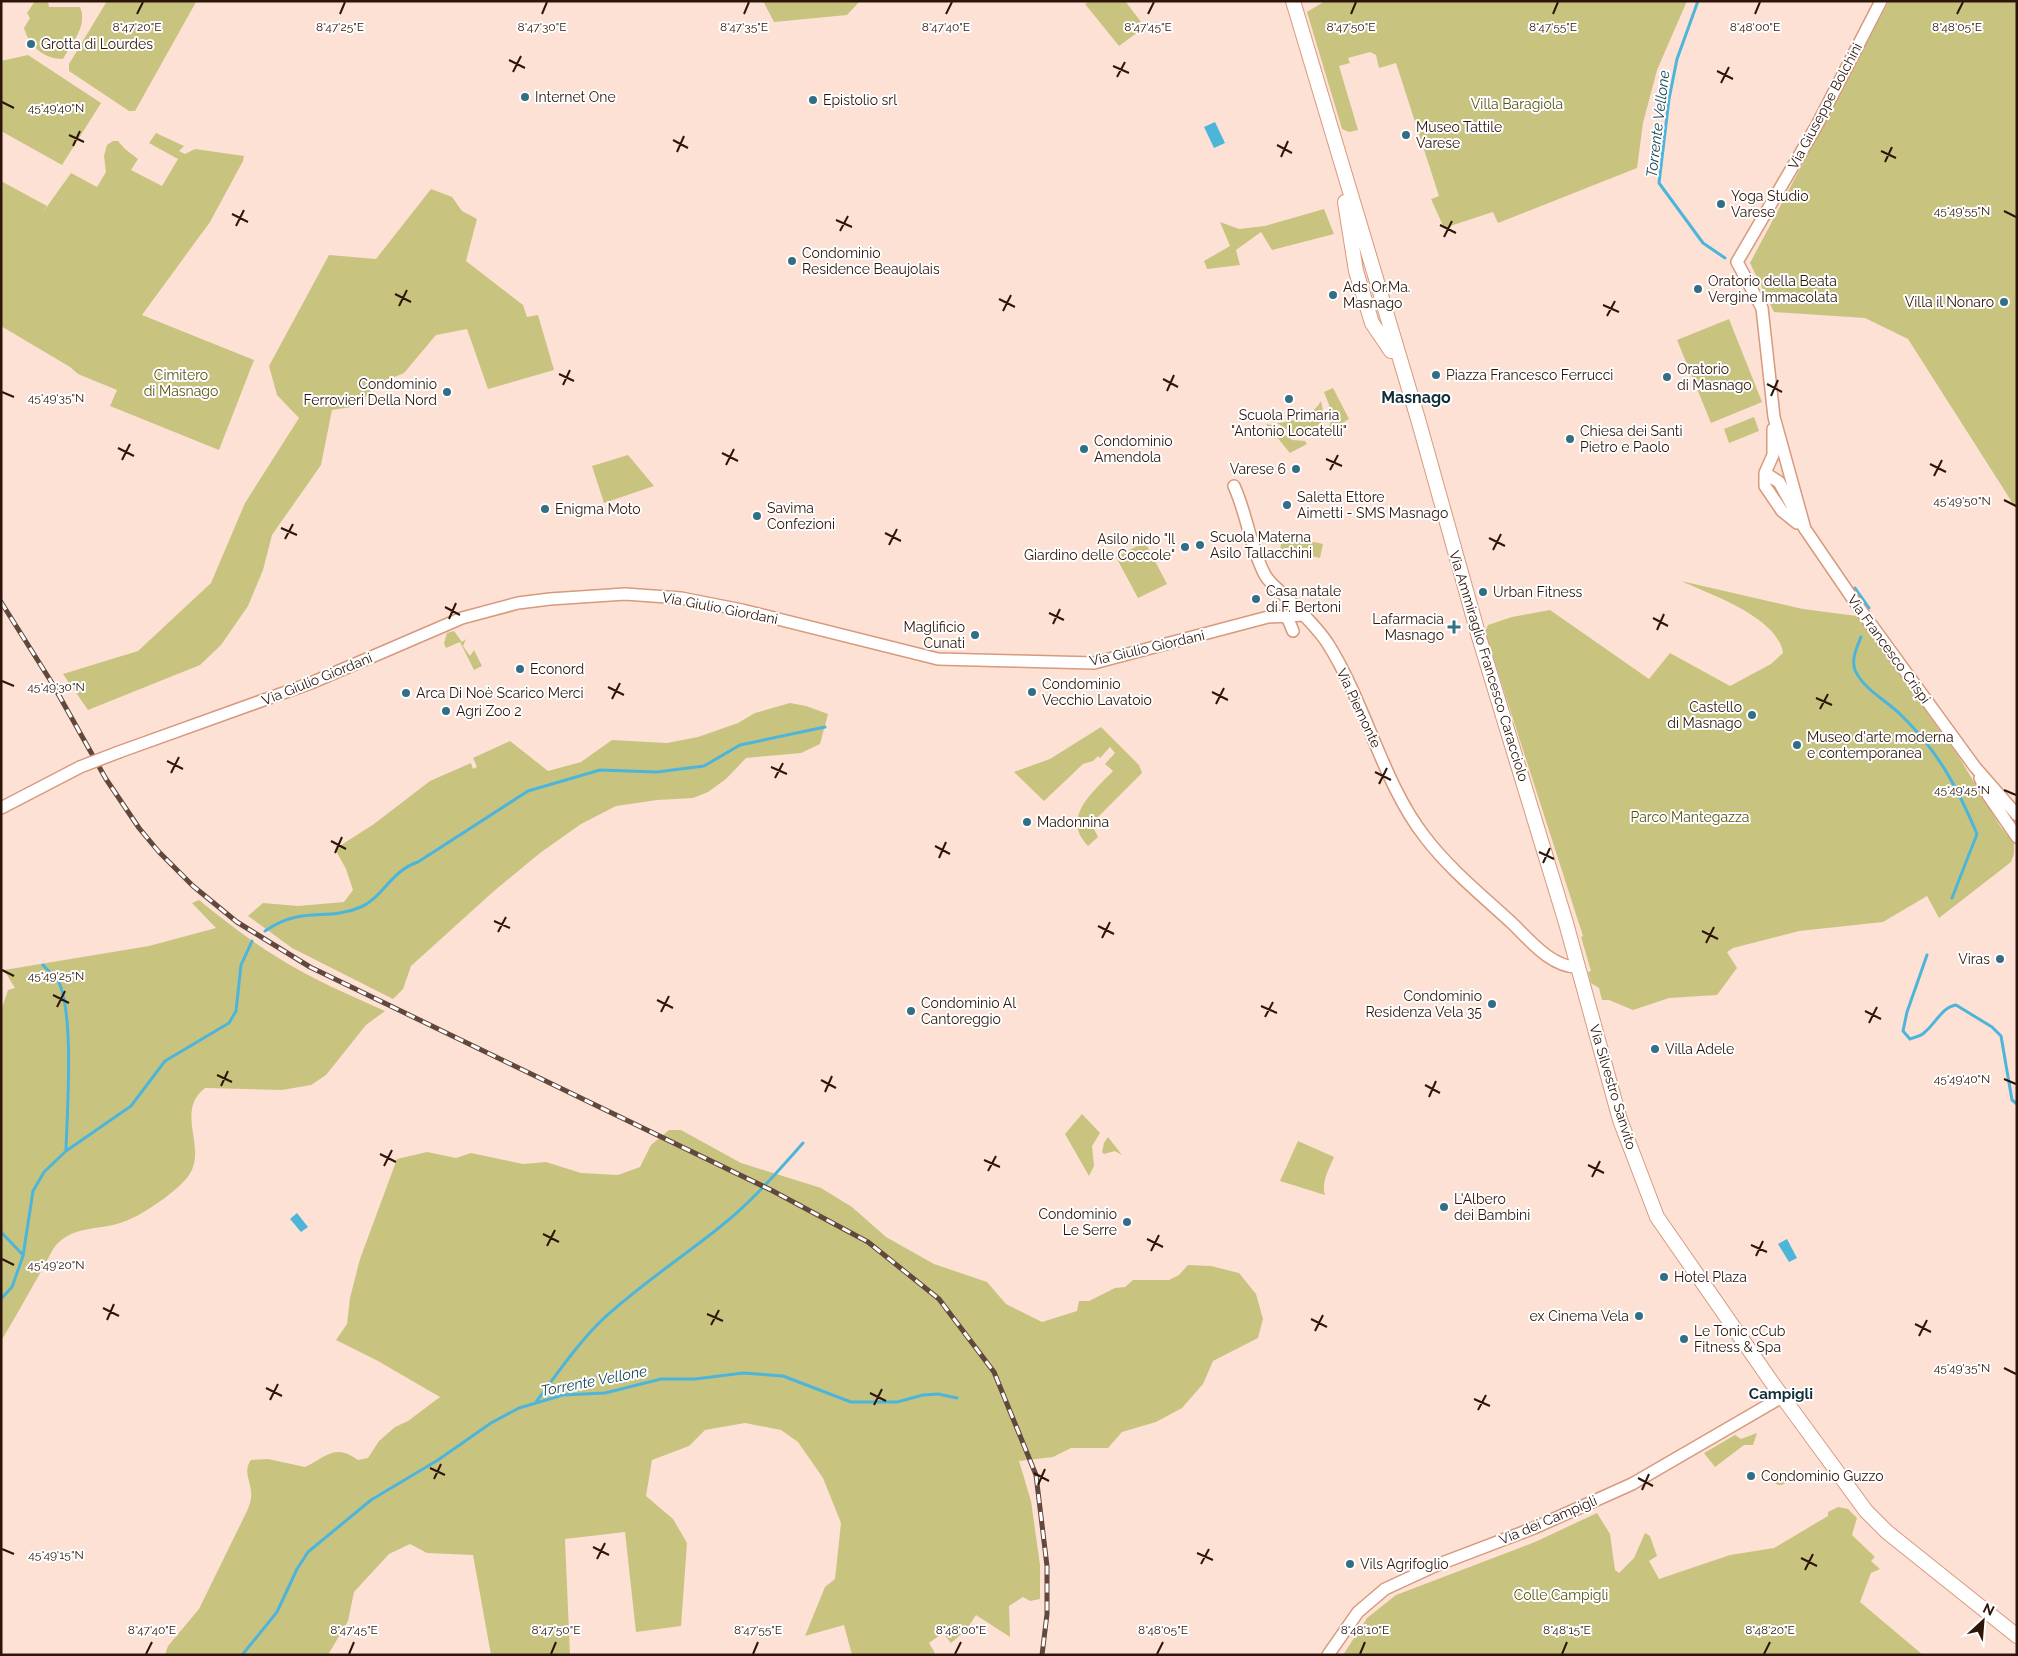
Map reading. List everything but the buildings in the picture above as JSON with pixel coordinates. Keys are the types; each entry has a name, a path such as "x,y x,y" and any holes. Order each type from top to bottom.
{"main road":[{"name":"Via Ammiraglio Francesco Caracciolo","path":"1293,1 1578,967"},
{"name":"Via Silvestro Sanvito","path":"1578,967 1620,1120 1657,1217 1852,1494 1877,1523 2017,1636"}],"street":[{"name":"Via Giuseppe Bolchini","path":"1737,262 1817,125 1880,1"},
{"name":"Via Francesco Crispi","path":"1737,262 1762,308 1774,417 1773,455 1765,473 1764,482 1767,490 1782,511 1805,529 1857,605 1975,767 2017,815"},
{"name":"Via Francesco Crispi","path":"1774,417 1805,529"},
{"name":"Via Piemonte","path":"1234,486 1241,501 1261,566 1267,579 1304,615 1328,643 1397,789 1424,836 1448,862 1555,961 1568,967 1578,967"},
{"name":"Via Giulio Giordani","path":"1,808 81,770 147,742 311,683 462,618 518,603 625,594 686,599 742,610 938,659 1094,663 1250,622 1284,616 1304,615"},
{"name":"Via Giulio Giordani","path":"1250,622 1284,609 1289,600"},
{"path":"1284,616 1288,619 1293,631"},
{"name":"Via Francesco Crispi","path":"1975,767 1988,795 2017,837"},
{"name":"Via dei Campigli","path":"1328,1655 1358,1612 1385,1589 1437,1565 1534,1528 1632,1484 1782,1397"}],"green space":[{"path":"35,1 48,1 49,7 80,7 82,14 81,28 63,59 50,57 38,50 26,34 24,28 30,18 27,13"},
{"path":"107,1 196,2 135,111 129,111 69,71 69,64"},
{"path":"763,1 860,1 847,15 774,22"},
{"path":"1089,1 1125,1 1145,27 1119,46 1085,4"},
{"name":"Villa Baragiola","path":"1325,1 1687,1 1657,70 1643,123 1637,168 1498,223 1493,212 1444,228 1431,199 1439,196 1396,63 1379,68 1376,55 1370,52 1348,58 1350,63 1339,66 1358,130 1349,132 1342,129 1307,12"},
{"path":"1889,1 2017,1 2017,510 1908,339 1865,318 1774,312 1750,263"},
{"path":"28,55 101,103 62,165 1,131 1,61"},
{"name":"Cimitero di Masnago","path":"156,133 184,146 179,151 185,154 195,149 244,156 210,222 142,315 254,360 219,450 110,406 117,390 78,374 70,367 1,326 1,181 47,206 41,215 71,173 97,187 106,172 104,156 107,145 113,141 118,141 138,159 131,170 162,186 178,159 149,143"},
{"path":"431,189 452,197 462,211 477,219 466,261 523,305 527,317 538,315 554,370 488,389 467,329 436,335 404,373 376,385 358,406 332,410 321,465 272,535 263,570 248,606 221,645 200,665 88,710 63,674 138,651 211,583 245,503 299,418 277,395 269,366 329,255 376,259"},
{"path":"1324,209 1334,234 1272,250 1261,232 1236,250 1240,265 1207,269 1204,261 1230,246 1220,222 1239,229 1265,226"},
{"path":"1729,319 1762,402 1711,423 1677,340"},
{"path":"1333,388 1349,419 1327,432 1333,415 1324,392"},
{"path":"1321,401 1324,416 1321,423 1304,435 1296,436 1277,423 1290,421 1308,414"},
{"path":"1754,417 1759,431 1729,443 1724,429"},
{"path":"1266,424 1271,425 1292,440 1305,441 1307,444 1290,453"},
{"path":"628,455 654,486 604,503 592,466"},
{"path":"1283,535 1323,544 1320,558 1280,549"},
{"path":"1145,542 1167,584 1138,598 1116,557"},
{"name":"Parco Mantegazza","path":"1681,581 1803,609 1857,616 1959,757 2000,826 2014,844 2014,854 2011,862 1939,918 1927,896 1883,922 1799,931 1733,948 1727,952 1737,968 1717,995 1669,998 1633,1010 1609,1000 1602,1000 1599,988 1591,983 1588,972 1591,971 1581,937 1583,936 1485,632 1488,625 1512,617 1550,610 1649,679 1670,653 1730,686 1771,664 1783,653 1778,640 1769,628 1756,618 1741,608"},
{"path":"454,631 462,642 466,639 463,646 470,656 474,650 482,666 474,670 460,642 446,648 444,643 447,633"},
{"path":"790,703 806,706 828,714 820,744 801,753 746,758 726,779 708,792 693,798 657,800 616,806 581,824 540,853 494,891 411,966 403,989 393,999 292,948 248,916 263,903 298,906 344,902 353,890 346,869 335,849 374,824 430,781 471,763 473,769 477,767 473,758 510,741 548,771 581,762 612,740 667,743 698,737 738,723 755,713"},
{"path":"1101,727 1139,765 1142,773 1094,821 1092,825 1098,837 1088,846 1080,836 1077,825 1078,816 1082,806 1089,797 1113,771 1105,764 1115,753 1110,747 1100,758 1098,756 1093,761 1083,764 1044,801 1014,772 1050,759"},
{"path":"199,900 247,937 290,965 385,1011 366,1025 326,1075 311,1085 282,1090 205,1088 196,1098 192,1109 195,1156 193,1168 186,1179 146,1211 128,1220 73,1233 59,1242 1,1341 1,1011 8,990 15,988 4,970 149,946 216,928 192,903"},
{"path":"1082,1114 1100,1133 1092,1146 1094,1166 1089,1176 1065,1134"},
{"path":"669,1130 681,1130 741,1163 821,1188 852,1207 886,1237 934,1264 987,1282 1006,1304 1042,1322 1077,1311 1079,1301 1089,1301 1115,1288 1125,1287 1133,1280 1169,1280 1179,1275 1188,1265 1211,1266 1239,1273 1256,1294 1263,1319 1258,1338 1213,1361 1203,1384 1182,1408 1156,1422 1122,1432 1108,1448 1071,1448 1053,1457 1019,1461 1031,1501 1040,1565 1040,1599 1030,1601 1023,1597 1009,1606 1010,1637 976,1615 966,1630 951,1643 943,1633 929,1643 935,1653 932,1655 852,1655 844,1625 805,1636 825,1587 835,1579 841,1523 823,1478 798,1442 781,1430 745,1423 705,1430 689,1446 652,1460 646,1496 673,1519 687,1543 681,1626 636,1632 625,1532 565,1539 570,1655 491,1655 473,1555 427,1553 410,1544 389,1554 354,1592 348,1621 328,1655 165,1655 168,1646 199,1609 247,1511 251,1496 247,1468 251,1460 268,1459 305,1467 336,1452 350,1455 358,1460 368,1458 379,1441 395,1427 408,1421 440,1397 378,1361 336,1340 347,1324 350,1298 360,1259 397,1159 427,1152 456,1158 471,1153 523,1164 546,1162 581,1173 618,1175 640,1167 651,1145"},
{"path":"1108,1137 1122,1155 1115,1151 1104,1154 1102,1152"},
{"path":"1298,1141 1334,1157 1325,1180 1325,1195 1280,1181"},
{"path":"1757,1433 1753,1445 1744,1445 1715,1467 1704,1453 1735,1435 1741,1439"},
{"path":"1777,1471 1783,1471 1787,1478 1783,1485 1777,1485 1773,1481 1773,1475"},
{"name":"Colle Campigli","path":"1838,1507 1848,1509 1857,1518 1852,1535 1875,1557 1871,1561 1880,1569 1871,1573 1860,1602 1923,1655 1343,1655 1367,1618 1396,1595 1535,1542 1597,1513 1610,1534 1615,1570 1619,1573 1634,1558 1645,1533 1650,1536 1657,1556 1649,1561 1659,1579 1730,1555 1774,1548 1828,1516 1828,1512"}],"water":[{"path":"1215,122 1225,143 1214,148 1204,127"},
{"path":"297,1213 308,1227 301,1232 290,1219"},
{"path":"1787,1239 1797,1258 1789,1262 1778,1244"}],"waterway":[{"name":"Torrente Vellone","path":"1698,1 1677,59 1669,99 1659,183 1703,243 1725,258"},
{"name":"Torrente Vellone","path":"1855,588 1869,608"},
{"name":"Torrente Vellone","path":"1861,637 1854,662 1855,670 1859,677 1870,689 1901,715 1926,742 1954,785 1977,834 1952,898"},
{"path":"265,931 291,918 336,913 361,907 375,897 401,871 528,791 600,770 657,772 704,766 740,745 825,727"},
{"path":"1,1299 12,1287 23,1256 33,1191 44,1172 66,1151 131,1106 165,1061 229,1023 236,1011 241,965 252,941"},
{"name":"Torrente Vellone","path":"1927,955 1907,1012 1903,1031 1910,1039 1920,1035 1943,1012 1956,1005 1992,1027 2001,1036 2012,1100 2017,1104"},
{"path":"43,965 57,979 63,993 66,1013 69,1062 66,1150"},
{"path":"536,1402 576,1348 603,1319 633,1293 736,1213 766,1184 803,1143"},
{"path":"1,1232 23,1255"},
{"name":"Torrente Vellone","path":"242,1655 277,1612 297,1569 308,1552 371,1500 438,1460 491,1423 519,1408 563,1395 605,1393 661,1379 695,1379 743,1373 783,1376 851,1402 897,1402 923,1395 938,1394 957,1398"}],"railway":[{"path":"1,602 52,683 106,779 139,828 159,852 193,886 237,922 310,967 771,1190 868,1242 939,1299 994,1372 1036,1475 1047,1566 1047,1614 1042,1655"}],"place":[{"name":"Grotta di Lourdes","path":"31,44"},
{"name":"Internet One","path":"525,97"},
{"name":"Epistolio srl","path":"813,100"},
{"name":"Museo Tattile Varese","path":"1406,135"},
{"name":"Yoga Studio Varese","path":"1721,204"},
{"name":"Condominio Residence Beaujolais","path":"792,261"},
{"name":"Oratorio della Beata Vergine Immacolata","path":"1698,289"},
{"name":"Ads Or.Ma. Masnago","path":"1333,295"},
{"name":"Villa il Nonaro","path":"2004,302"},
{"name":"Piazza Francesco Ferrucci","path":"1436,375"},
{"name":"Oratorio di Masnago","path":"1667,377"},
{"name":"Condominio Ferrovieri Della Nord","path":"447,392"},
{"name":"Scuola Primaria \"Antonio Locatelli\"","path":"1289,399"},
{"name":"Chiesa dei Santi Pietro e Paolo","path":"1570,439"},
{"name":"Condominio Amendola","path":"1084,449"},
{"name":"Varese 6","path":"1296,469"},
{"name":"Saletta Ettore Aimetti - SMS Masnago","path":"1287,505"},
{"name":"Enigma Moto","path":"545,509"},
{"name":"Savima Confezioni","path":"757,516"},
{"name":"Scuola Materna Asilo Tallacchini","path":"1200,545"},
{"name":"Asilo nido \"Il Giardino delle Coccole\"","path":"1185,547"},
{"name":"Urban Fitness","path":"1483,592"},
{"name":"Casa natale di F. Bertoni","path":"1256,599"},
{"name":"Lafarmacia Masnago","path":"1454,627"},
{"name":"Maglificio Cunati","path":"975,635"},
{"name":"Econord","path":"520,669"},
{"name":"Condominio Vecchio Lavatoio","path":"1032,692"},
{"name":"Arca Di Noè Scarico Merci","path":"406,693"},
{"name":"Agri Zoo 2","path":"446,711"},
{"name":"Castello di Masnago","path":"1752,715"},
{"name":"Museo d'arte moderna e contemporanea","path":"1797,745"},
{"name":"Madonnina","path":"1027,822"},
{"name":"Viras","path":"2000,959"},
{"name":"Condominio Residenza Vela 35","path":"1492,1004"},
{"name":"Condominio Al Cantoreggio","path":"911,1011"},
{"name":"Villa Adele","path":"1655,1049"},
{"name":"L'Albero dei Bambini","path":"1444,1207"},
{"name":"Condominio Le Serre","path":"1127,1222"},
{"name":"Hotel Plaza","path":"1664,1277"},
{"name":"ex Cinema Vela","path":"1639,1316"},
{"name":"Le Tonic cCub Fitness & Spa","path":"1684,1339"},
{"name":"Condominio Guzzo","path":"1751,1476"},
{"name":"Vils Agrifoglio","path":"1350,1564"}],"district":[{"name":"Masnago","path":"1416,397"},
{"name":"Campigli","path":"1781,1394"}]}
